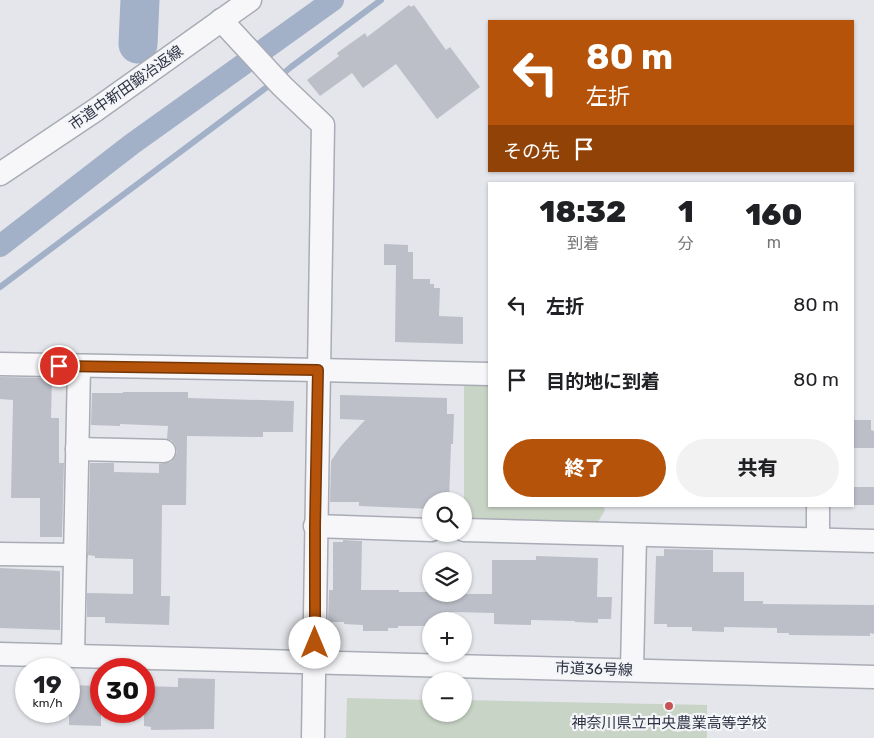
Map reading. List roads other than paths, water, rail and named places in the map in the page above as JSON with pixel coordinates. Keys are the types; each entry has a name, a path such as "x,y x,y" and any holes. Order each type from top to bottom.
{"street":[{"name":"市道中新田鍛冶返線","path":"0,174 97,109 250,0"},
{"path":"221,20 322,125 313,738"},
{"path":"0,364 488,374"},
{"path":"73,655 79,366"},
{"path":"77,449 164,451"},
{"path":"818,507 818,540"},
{"path":"315,526 422,530"},
{"path":"472,530 874,541"},
{"path":"632,670 635,536"},
{"path":"0,554 75,555"},
{"name":"市道36号線","path":"0,654 874,677"}],"waterway":[{"path":"138,44 140,0"},
{"path":"0,246 132,144 333,0"},
{"path":"0,287 381,0"}],"place":[{"name":"神奈川県立中央農業高等学校","path":"669,706"}]}
